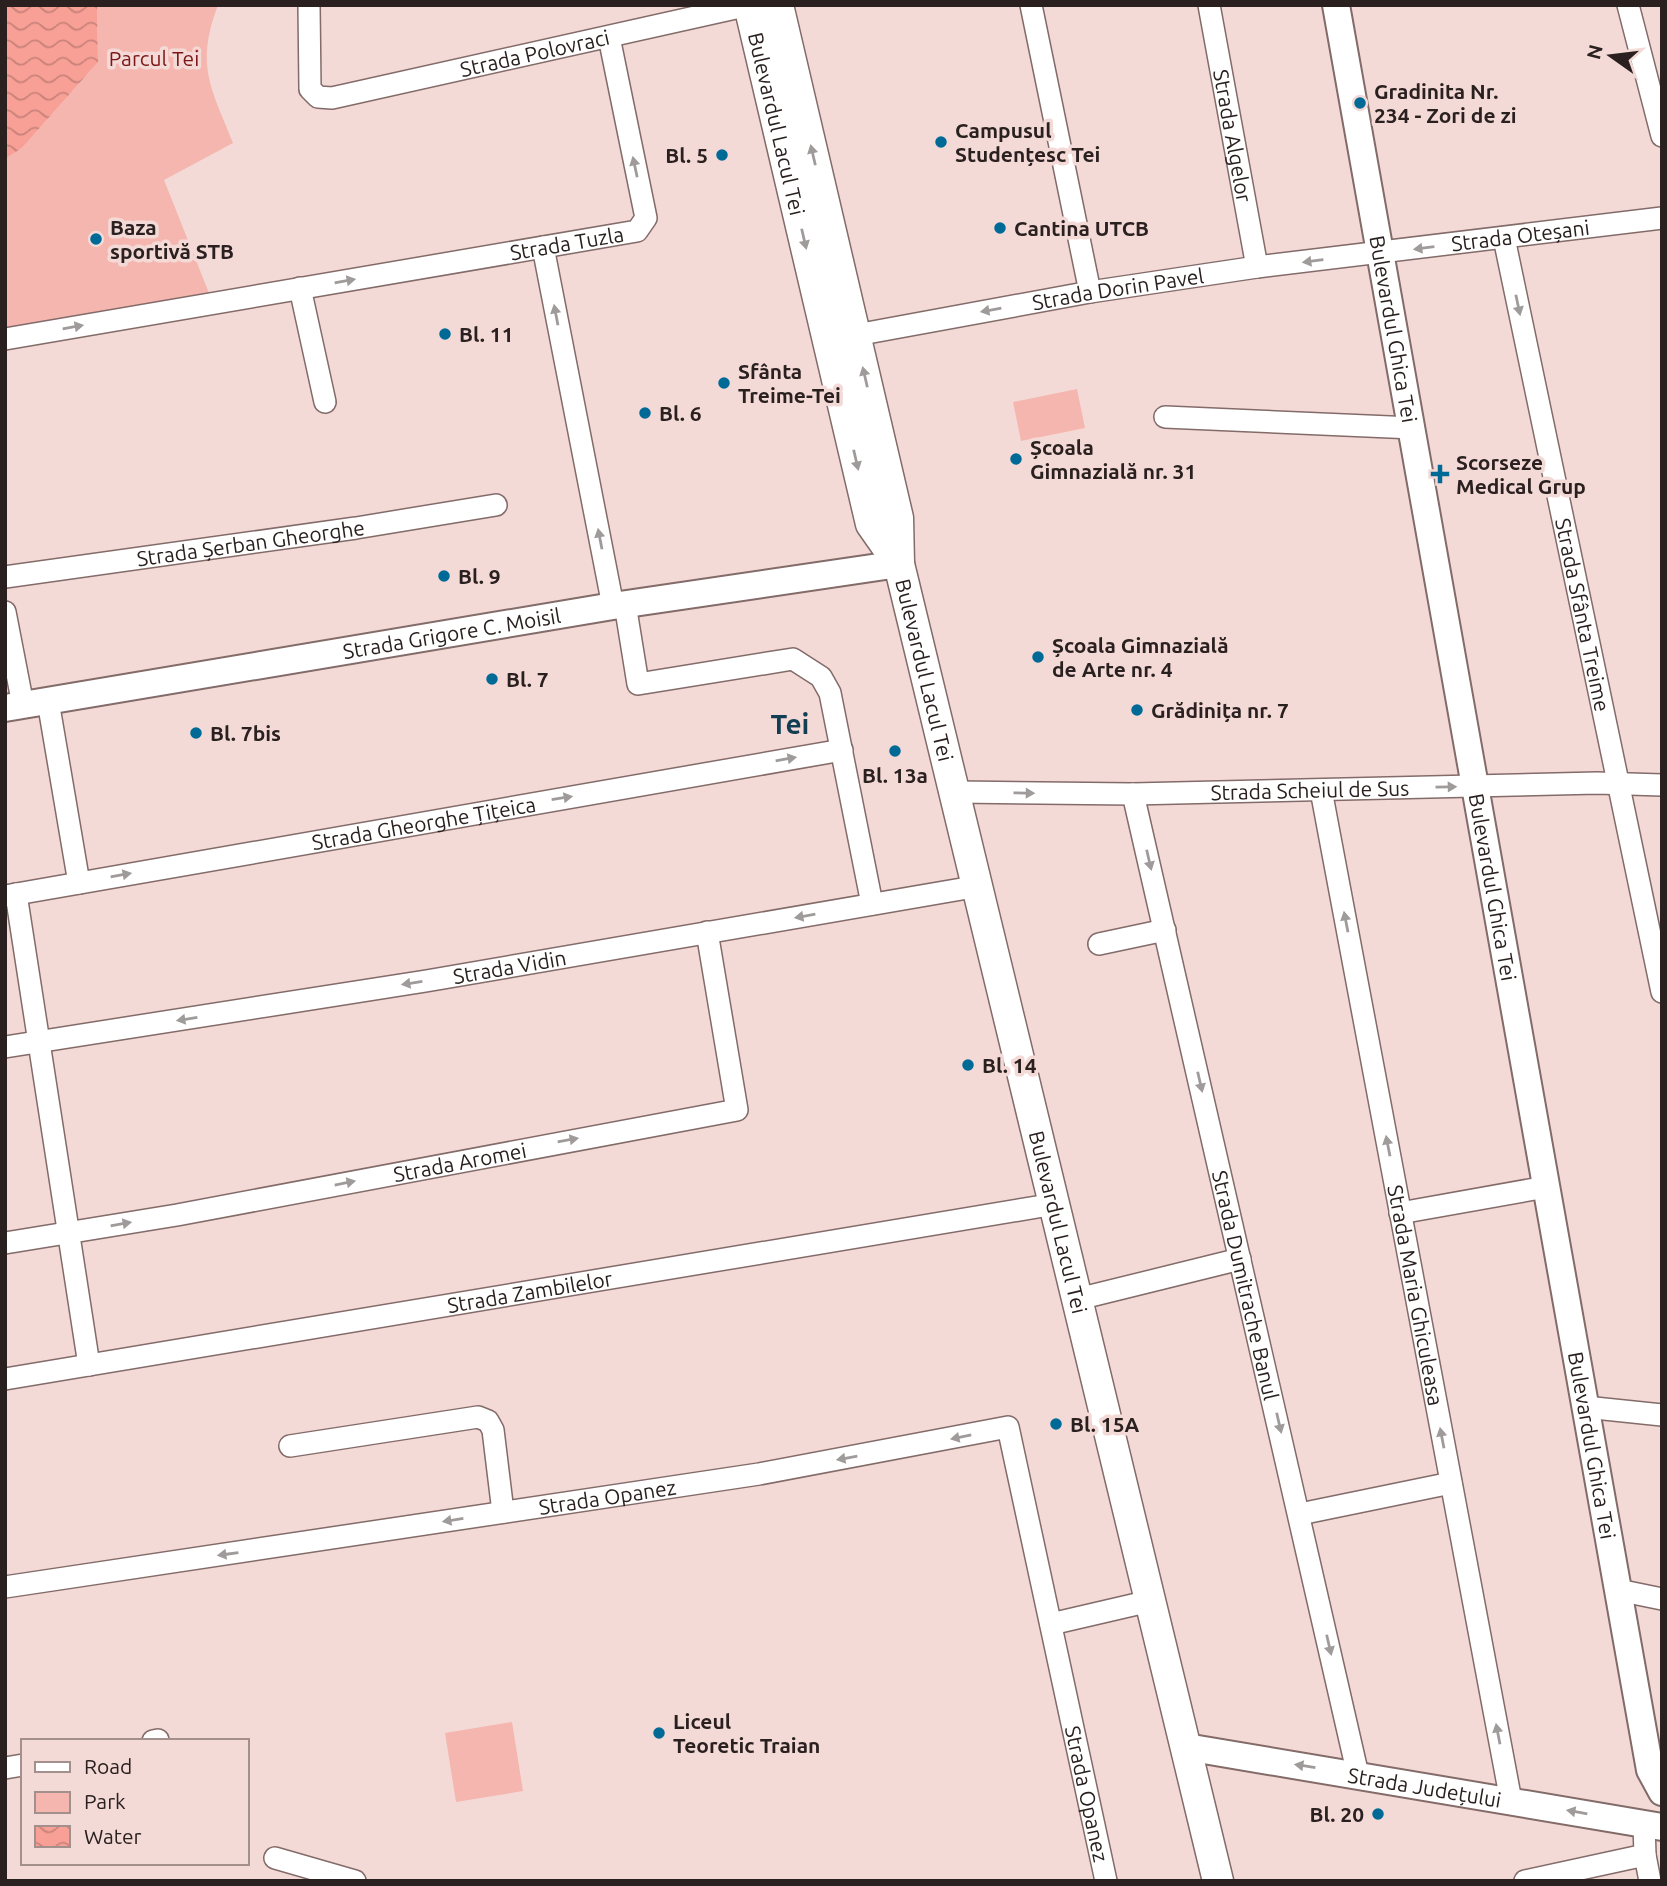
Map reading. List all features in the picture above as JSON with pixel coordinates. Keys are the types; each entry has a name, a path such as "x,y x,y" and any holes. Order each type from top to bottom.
{"main road":[{"name":"Bulevardul Lacul Tei","path":"749,5 872,524 899,564"},
{"name":"Bulevardul Lacul Tei","path":"778,5 898,518 899,564 1218,1881"}],"street":[{"name":"Strada Polovraci","path":"309,5 310,89 318,97 332,98 609,37 655,15 749,5"},
{"path":"1031,5 1090,292"},
{"name":"Strada Algelor","path":"1209,5 1258,267"},
{"name":"Bulevardul Ghica Tei","path":"1336,5 1585,1407 1656,1781 1644,1796 1653,1825"},
{"path":"1628,5 1662,136"},
{"name":"Strada Tuzla","path":"5,339 637,231 646,218 609,37"},
{"name":"Strada Oteșani","path":"1381,253 1662,218"},
{"name":"Strada Sfânta Treime","path":"1504,238 1662,990"},
{"path":"543,247 619,605 639,684 793,659 821,677 827,685 842,750 872,904"},
{"name":"Strada Dorin Pavel","path":"856,335 1090,292 1258,267 1381,253"},
{"path":"300,289 325,402"},
{"path":"1165,417 1413,428"},
{"name":"Strada Șerban Gheorghe","path":"5,577 356,528 496,505"},
{"name":"Strada Grigore C. Moisil","path":"25,705 619,605 899,564"},
{"path":"5,612 25,705 79,883"},
{"name":"Strada Gheorghe Țițeica","path":"10,895 842,750"},
{"name":"Strada Scheiul de Sus","path":"956,792 1133,794 1617,783 1662,785"},
{"name":"Strada Maria Ghiculeasa","path":"1321,790 1511,1801"},
{"name":"Strada Dumitrache Banul","path":"1133,794 1358,1775"},
{"name":"Strada Vidin","path":"5,1047 374,989 979,886"},
{"path":"10,895 38,1042 89,1365"},
{"path":"1099,944 1165,930"},
{"name":"Strada Aromei","path":"5,1242 69,1233 737,1110 708,932"},
{"path":"1400,1213 1546,1187"},
{"name":"Strada Zambilelor","path":"5,1380 1055,1205"},
{"path":"1078,1299 1240,1259"},
{"path":"1585,1407 1662,1415"},
{"path":"290,1446 478,1417 488,1421 493,1430 503,1512"},
{"name":"Strada Opanez","path":"5,1587 758,1474 1008,1427 1106,1881"},
{"path":"1300,1514 1451,1483"},
{"path":"1618,1590 1662,1599"},
{"path":"1051,1625 1150,1601"},
{"name":"Strada Județului","path":"1186,1747 1653,1825"},
{"path":"1650,1881 1645,1855 1653,1825"},
{"path":"1525,1881 1645,1855"},
{"path":"275,1858 355,1881"}],"green space":[{"name":"Baza sportivă STB","path":"97,5 218,5 211,26 207,61 213,91 233,143 164,180 211,298 5,332 5,159 22,148 98,62"},
{"path":"1077,389 1085,428 1021,441 1013,402"},
{"path":"512,1722 523,1791 456,1802 445,1733"}],"water":[{"path":"5,5 97,5 98,62 22,148 5,159"}],"place":[{"name":"Gradinita Nr. 234 - Zori de zi","path":"1360,103"},
{"name":"Campusul Studențesc Tei","path":"941,142"},
{"name":"Bl. 5","path":"722,155"},
{"name":"Cantina UTCB","path":"1000,228"},
{"name":"Baza sportivă STB","path":"96,239"},
{"name":"Bl. 11","path":"445,334"},
{"name":"Sfânta Treime-Tei","path":"724,383"},
{"name":"Bl. 6","path":"645,413"},
{"name":"Școala Gimnazială nr. 31","path":"1016,459"},
{"name":"Scorseze Medical Grup","path":"1440,474"},
{"name":"Bl. 9","path":"444,576"},
{"name":"Școala Gimnazială de Arte nr. 4","path":"1038,657"},
{"name":"Bl. 7","path":"492,679"},
{"name":"Grădinița nr. 7","path":"1137,710"},
{"name":"Bl. 7bis","path":"196,733"},
{"name":"Bl. 13a","path":"895,751"},
{"name":"Bl. 14","path":"968,1065"},
{"name":"Bl. 15A","path":"1056,1424"},
{"name":"Liceul Teoretic Traian","path":"659,1733"},
{"name":"Bl. 20","path":"1378,1814"}],"district":[{"name":"Tei","path":"790,723"}],"park label":[{"name":"Parcul Tei","path":"154,58"}]}
